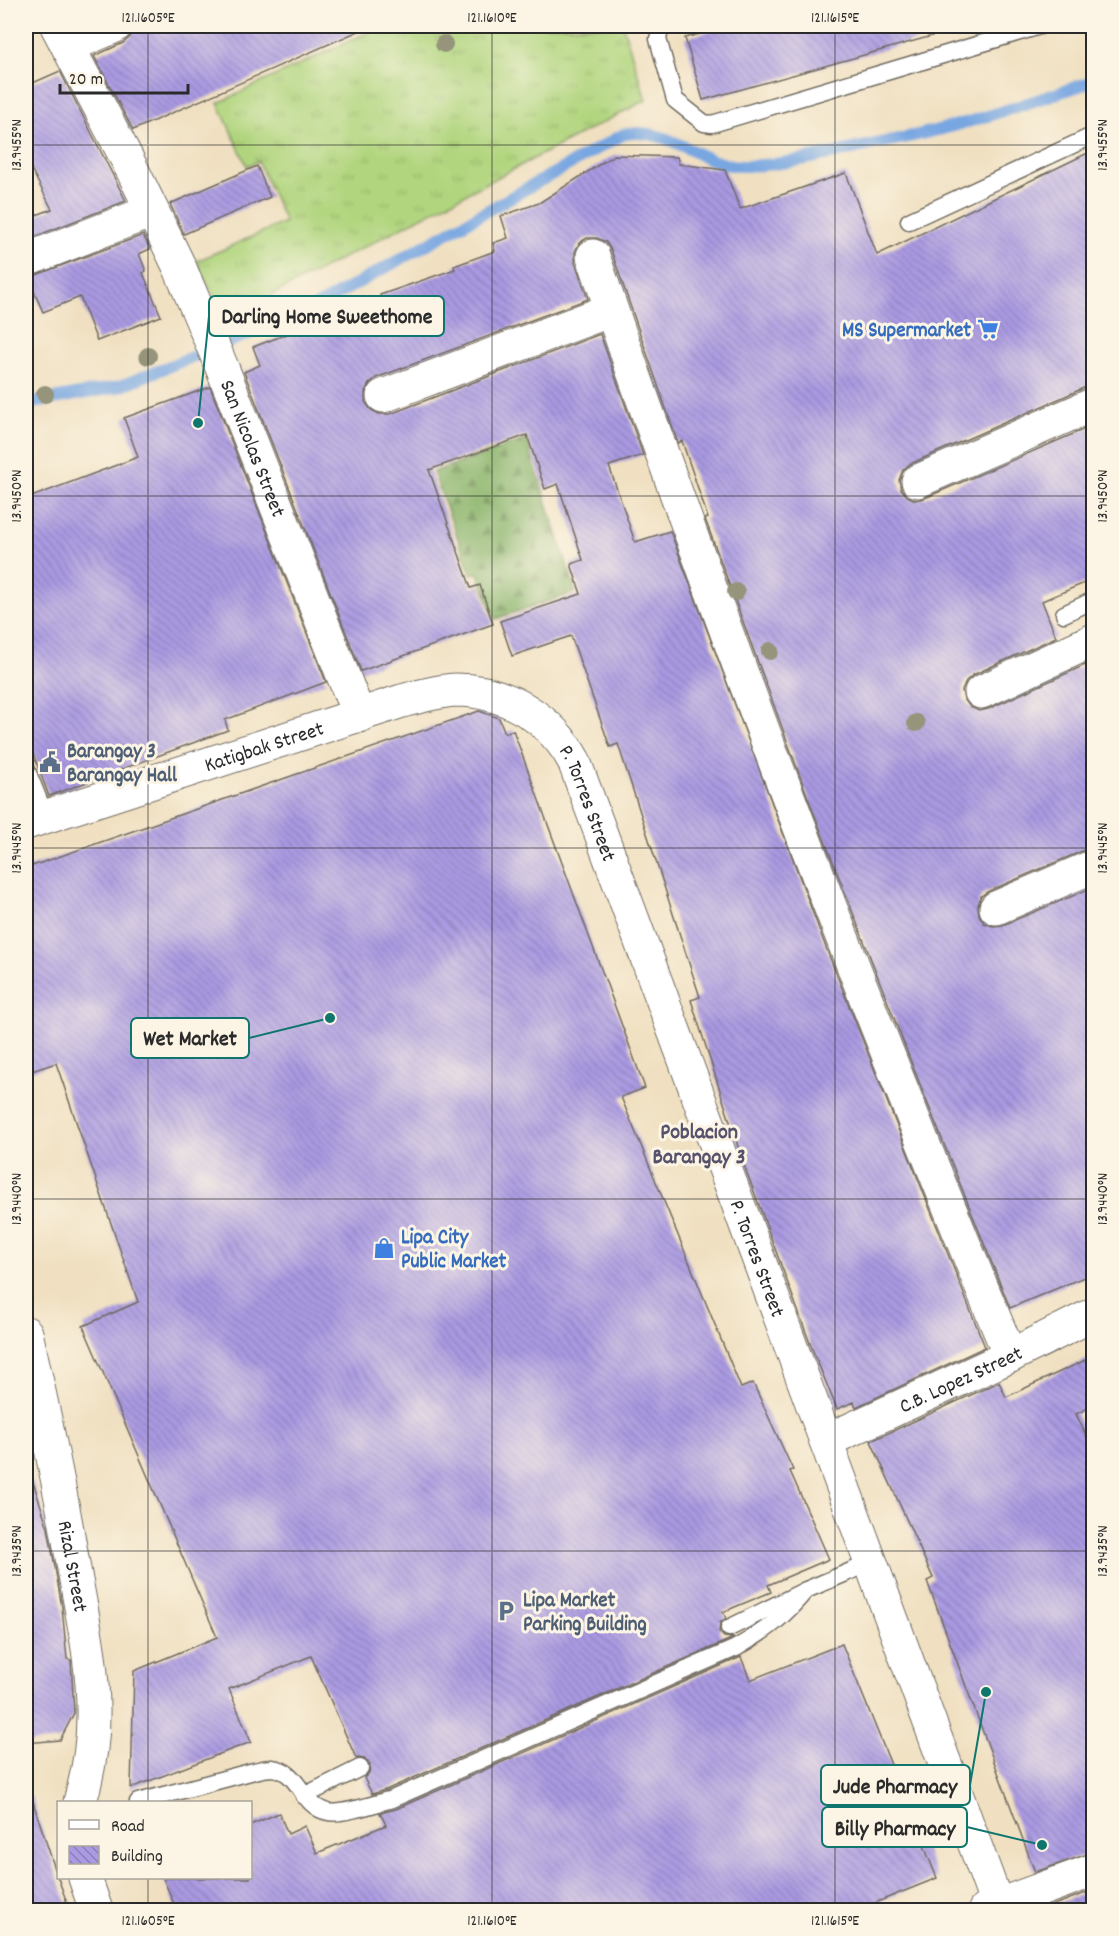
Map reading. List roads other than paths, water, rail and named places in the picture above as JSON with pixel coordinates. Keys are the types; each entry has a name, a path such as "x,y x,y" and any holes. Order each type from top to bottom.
{"street":[{"path":"63,36 115,26"},
{"name":"San Nicolas Street","path":"63,36 179,266 223,370 359,716"},
{"path":"26,260 152,211"},
{"path":"593,256 709,587 783,785 940,1185 1010,1356"},
{"path":"383,396 611,310"},
{"path":"918,482 1094,404"},
{"path":"981,692 1094,640"},
{"name":"P. Torres Street","path":"436,692 473,691 489,694 522,708 538,717 552,729 565,744 574,761 826,1441 994,1909"},
{"name":"Katigbak Street","path":"35,819 436,692"},
{"path":"996,908 1094,866"},
{"name":"C.B. Lopez Street","path":"826,1441 1010,1356 1094,1314"},
{"name":"Rizal Street","path":"26,1333 60,1488 88,1649 94,1714 87,1775 80,1801"},
{"path":"994,1909 1094,1870"},
{"path":"85,1879 96,1911"}],"lane":[{"path":"661,26 658,39 675,100 704,123 712,124 1040,26"},
{"path":"909,221 1094,135"},
{"path":"1064,614 1094,600"},
{"path":"26,768 35,819"},
{"path":"729,1628 806,1590 870,1563"},
{"path":"145,1801 272,1768 296,1780 304,1796 313,1806 330,1813 392,1799 736,1648 769,1628 806,1590"},
{"path":"304,1796 360,1768"}],"waterway":[{"path":"26,404 118,387 315,307 624,134 642,133 657,136 728,165 776,164 946,128 1094,81"}],"place":[{"name":"MS Supermarket","path":"988,329"},
{"name":"Darling Home Sweethome","path":"198,423"},
{"name":"Barangay 3 Barangay Hall","path":"50,762"},
{"name":"Wet Market","path":"330,1018"},
{"name":"Lipa City Public Market","path":"384,1248"},
{"name":"Lipa Market Parking Building","path":"506,1611"},
{"name":"Jude Pharmacy","path":"986,1692"},
{"name":"Billy Pharmacy","path":"1042,1845"}],"district":[{"name":"Poblacion Barangay 3","path":"699,1142"}]}
